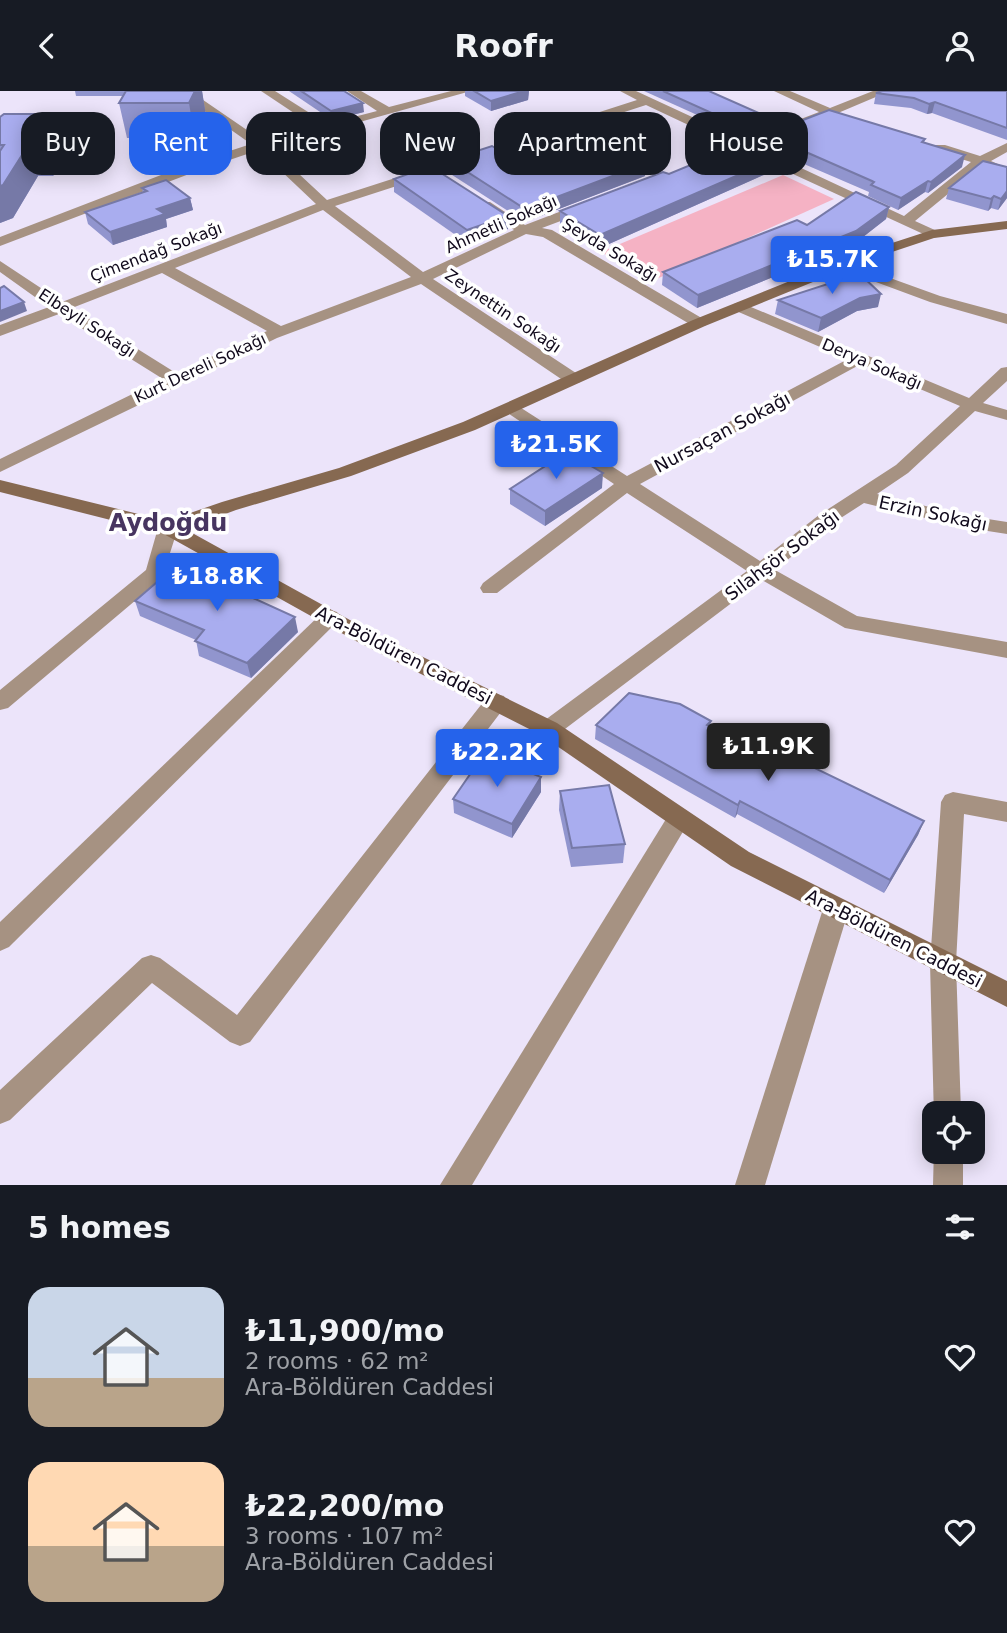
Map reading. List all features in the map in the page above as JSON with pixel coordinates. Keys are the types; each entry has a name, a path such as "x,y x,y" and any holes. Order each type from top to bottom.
{"street":[{"name":"Zeynettin Sokağı","path":"182,91 246,135"},
{"path":"267,91 300,112"},
{"path":"353,91 388,112 441,94 465,91"},
{"path":"626,91 685,119"},
{"path":"780,91 852,120"},
{"path":"808,120 884,91"},
{"name":"Çimendağ Sokağı","path":"480,154 647,101"},
{"path":"929,145 981,161 1007,173"},
{"path":"908,221 981,161 1007,147"},
{"path":"0,242 246,150"},
{"name":"Zeynettin Sokağı","path":"293,175 325,205 422,278 573,379"},
{"name":"Çimendağ Sokağı","path":"0,331 325,205 415,175"},
{"path":"438,175 451,184"},
{"path":"806,175 932,234"},
{"name":"Şeyda Sokağı","path":"472,197 524,230 547,233 699,323"},
{"name":"Ahmetli Sokağı","path":"406,283 524,230 601,201"},
{"path":"0,702 155,573 167,528 229,506 345,472 469,426 699,323 843,265 932,234 1007,225"},
{"name":"Elbeyli Sokağı","path":"0,265 175,379"},
{"path":"843,265 909,291 1007,319"},
{"path":"164,268 280,332"},
{"name":"Kurt Dereli Sokağı","path":"0,466 175,379 280,332 406,283"},
{"name":"Derya Sokağı","path":"738,307 972,405 1007,415"},
{"name":"Nursaçan Sokağı","path":"489,588 626,484 859,359"},
{"name":"Silahşör Sokağı","path":"549,729 761,571 826,519 902,469 1007,372"},
{"path":"509,408 761,571 852,623 1007,650"},
{"name":"Ara-Böldüren Caddesi","path":"0,485 31,496 167,528 330,617 549,729 740,859 1007,995"},
{"name":"Erzin Sokağı","path":"860,496 962,521 1007,528"},
{"path":"0,939 330,617"},
{"path":"0,1110 151,967 240,1033 496,702"},
{"path":"947,1101 943,963 953,802 1007,812"},
{"path":"456,1185 679,818"},
{"path":"750,1185 836,909"},
{"path":"947,1164 948,1185"}],"shaded area":[{"path":"783,175 834,199 652,281 601,252"}],"building":[{"path":"126,91 195,91 189,103 119,103"},
{"path":"301,91 344,91 363,103 331,111"},
{"path":"474,91 524,91 491,101"},
{"path":"663,91 709,91 756,112 709,112"},
{"path":"1007,91 1007,128 935,102 929,104 914,98 876,93"},
{"path":"829,110 925,139 922,142 965,155 931,182 928,181 901,198 871,185 874,182 872,181 808,153 808,118"},
{"path":"4,114 21,114 21,157 0,186 0,151 4,145 0,145 0,117"},
{"path":"494,147 494,175 615,175 525,209 472,175 480,175 480,150"},
{"path":"983,161 1007,167 1007,191 1001,199 949,188"},
{"path":"685,167 685,175 738,175 600,235 560,211 655,175 671,173"},
{"path":"405,175 444,175 508,216 467,230 394,179"},
{"path":"166,180 190,198 157,209 165,214 110,232 85,212 147,191 142,188"},
{"path":"856,192 889,207 856,231 698,295 663,272 797,220 807,225"},
{"path":"861,275 881,294 860,298 821,318 778,300 831,283 828,281"},
{"path":"4,286 24,302 0,311 0,288"},
{"path":"567,452 603,473 545,511 510,489"},
{"path":"178,564 295,617 247,663 195,641 204,630 135,601"},
{"path":"629,693 680,704 711,721 707,725 786,765 792,757 924,821 890,880 740,801 738,805 596,725"},
{"path":"484,754 541,777 512,824 453,799"},
{"path":"609,785 625,844 572,848 560,791"}],"district":[{"name":"Aydoğdu","path":"168,523"}]}
